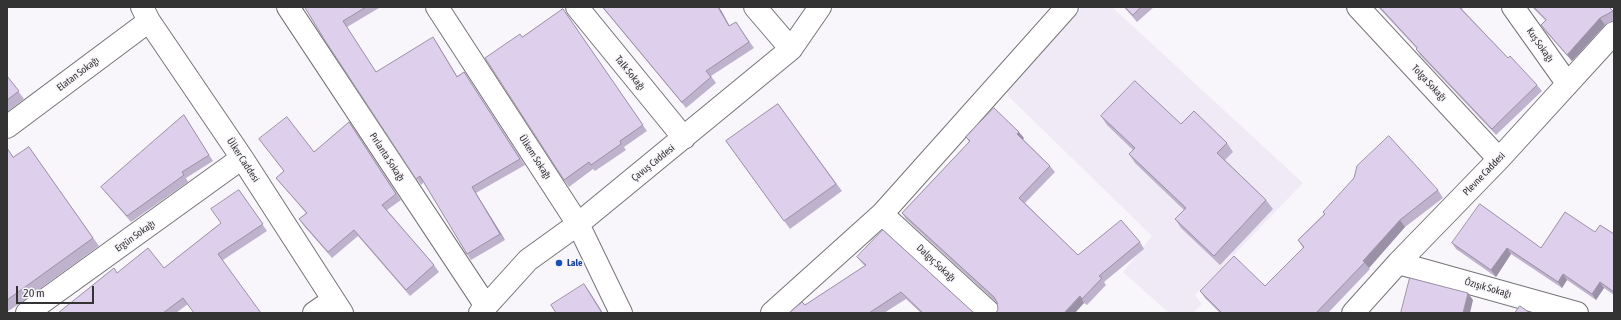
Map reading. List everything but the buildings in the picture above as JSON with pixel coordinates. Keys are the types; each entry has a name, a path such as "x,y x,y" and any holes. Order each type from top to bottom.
{"street":[{"name":"Pırlanta Sokağı","path":"288,7 483,310"},
{"name":"Ülkem Sokağı","path":"437,7 578,224 621,313"},
{"name":"Talk Sokağı","path":"577,7 684,138"},
{"path":"755,7 791,49"},
{"name":"Çavuş Caddesi","path":"483,310 528,260 578,224 791,49 820,7"},
{"name":"Tolga Sokağı","path":"1358,7 1499,159"},
{"name":"Kuş Sokağı","path":"1513,7 1567,83"},
{"name":"Elatan Sokağı","path":"7,127 144,10"},
{"name":"Ülker Caddesi","path":"144,10 338,306"},
{"path":"772,313 882,214 1059,10"},
{"name":"Plevne Caddesi","path":"1353,313 1398,263 1499,159 1614,33"},
{"name":"Ergün Sokağı","path":"28,313 242,158"},
{"name":"Dalgıç Sokağı","path":"882,214 990,313"},
{"name":"Özışık Sokağı","path":"1398,263 1577,313"},
{"path":"314,313 338,306"}],"shaded area":[{"path":"1082,7 1112,7 1303,183 1195,295 1202,304 1193,313 1169,313 1123,272 1152,236 1009,97 1006,87 1009,80"}],"place":[{"name":"Lale","path":"559,263"}]}
